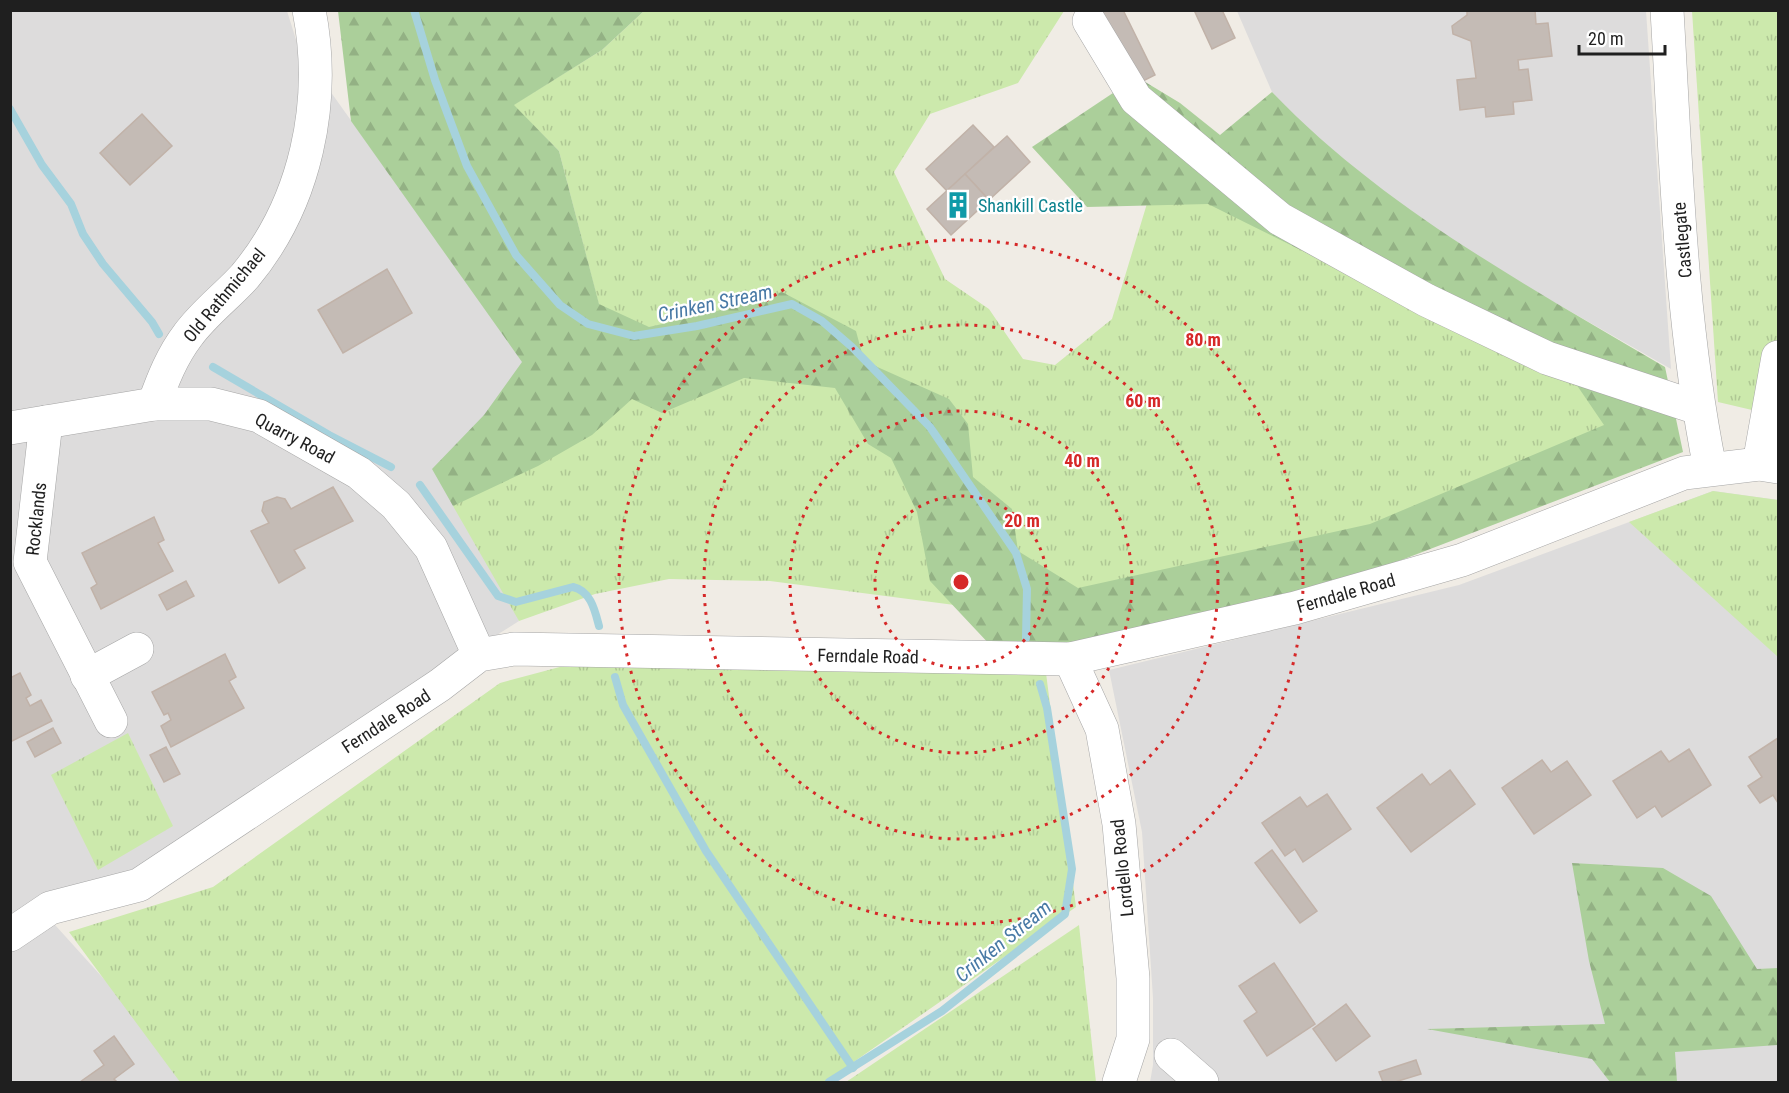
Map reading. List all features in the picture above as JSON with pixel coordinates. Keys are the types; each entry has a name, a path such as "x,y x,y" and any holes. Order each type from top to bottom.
{"street":[{"name":"Old Rathmichael","path":"154,404 166,370 189,334 245,275 279,225 305,160 315,107 314,35 309,10"},
{"name":"Castlegate","path":"1667,10 1678,188 1698,408 1710,468"},
{"path":"1089,21 1136,99 1280,219 1426,300 1547,358 1698,408"},
{"path":"1769,465 1779,357"},
{"name":"Quarry Road","path":"10,428 154,404 211,404 259,416 359,473 396,505 431,548 479,655"},
{"name":"Rocklands","path":"46,422 30,562 111,721"},
{"name":"Ferndale Road","path":"10,935 50,908 139,885 440,685 479,655 514,649 1070,659 1295,608 1462,560 1684,473 1710,468 1769,465"},
{"path":"87,676 137,649"},
{"name":"Lordello Road","path":"1070,659 1101,729 1119,824 1133,978 1133,1008 1132,1039 1119,1083"},
{"path":"1171,1055 1202,1083"}],"shaded area":[{"path":"10,11 287,11 298,46 523,362 466,494 519,621 372,713 129,880 37,905 197,1082 11,1082"},
{"path":"1237,11 1646,11 1671,369 1489,265 1395,204 1296,120 1272,92"},
{"path":"1713,491 1778,500 1778,1082 1150,1082 1153,1065 1153,998 1142,832 1109,670 1459,585"}],"green space":[{"path":"338,11 644,11 602,50 514,105 559,151 599,304 649,327 710,313 782,292 856,331 864,361 949,399 968,424 973,477 1012,509 1018,551 1078,588 1370,524 1604,425 1574,381 1381,290 1208,204 1087,207 1032,147 1137,77 1180,103 1220,135 1272,92 1315,134 1409,209 1510,275 1665,367 1683,452 1339,584 1082,643 992,647 930,581 917,512 891,458 868,444 835,388 744,378 662,413 632,399 592,435 538,466 453,506 432,469 484,415 522,362 351,121"},
{"path":"644,11 1064,11 1018,83 930,114 894,172 945,279 989,309 1023,359 1055,365 1112,319 1152,187 1325,221 1677,447 1071,620 770,581 669,579 595,594 519,621 453,506 615,367 559,151 513,105 602,50"},
{"path":"1692,11 1778,11 1778,343 1752,410 1718,402"},
{"path":"1713,491 1778,500 1778,657 1629,522"},
{"path":"571,664 1046,673 1076,907 825,1082 180,1082 69,932 213,887 500,683"},
{"path":"128,733 173,826 98,870 51,775"},
{"path":"1572,863 1663,868 1711,896 1757,969 1778,968 1778,1045 1675,1052 1677,1082 1610,1082 1592,1059 1427,1029 1605,1024 1589,961"},
{"path":"1079,925 1096,1082 846,1082"}],"building":[{"path":"1093,10 1123,10 1155,75 1131,87"},
{"path":"1194,10 1222,10 1235,38 1212,49"},
{"path":"1467,10 1535,10 1536,24 1548,23 1552,56 1518,60 1519,70 1528,69 1532,100 1513,102 1514,114 1486,117 1485,107 1460,110 1457,80 1476,78 1471,41 1453,34 1452,26 1467,15"},
{"path":"142,114 172,146 130,185 100,153"},
{"path":"973,125 994,147 947,191 926,169"},
{"path":"1007,136 1030,162 989,200 965,174"},
{"name":"Shankill Castle","path":"965,174 989,200 951,235 927,209"},
{"path":"387,269 412,313 343,353 318,310"},
{"path":"333,487 353,521 294,550 305,568 279,583 251,531 269,523 262,511 264,502 277,497 285,499 291,509"},
{"path":"154,517 164,540 158,543 173,571 101,609 91,588 97,584 82,553"},
{"path":"186,581 194,596 167,610 159,595"},
{"path":"225,654 236,677 229,681 244,708 171,747 161,726 171,720 168,713 164,715 152,692"},
{"path":"20,673 31,695 26,698 30,706 41,700 52,721 10,742 10,678"},
{"path":"53,728 61,743 35,757 27,742"},
{"path":"1778,738 1778,803 1773,795 1760,803 1748,786 1762,777 1749,757"},
{"path":"166,747 180,774 164,782 150,755"},
{"path":"1689,749 1711,785 1662,817 1655,806 1637,818 1613,781 1661,751 1669,762"},
{"path":"1542,760 1551,772 1567,761 1591,795 1534,834 1502,788"},
{"path":"1450,770 1475,804 1411,852 1377,808 1422,774 1430,785"},
{"path":"1327,794 1351,829 1303,862 1295,849 1285,856 1262,823 1300,797 1307,807"},
{"path":"1272,850 1317,911 1300,923 1255,863"},
{"path":"1274,963 1315,1024 1267,1056 1244,1021 1257,1012 1239,986"},
{"path":"1346,1004 1370,1036 1336,1061 1313,1029"},
{"path":"114,1036 134,1064 114,1079 117,1082 80,1082 104,1065 94,1051"},
{"path":"1416,1060 1421,1074 1395,1082 1383,1082 1379,1072"}],"waterway":[{"name":"Crinken Stream","path":"414,10 435,80 467,166 516,255 560,305 588,324 634,336 697,326 792,304 822,321 852,347 930,427 1016,553 1027,589 1026,638"},
{"path":"10,109 42,165 71,204 83,234 103,264 152,322 159,334"},
{"path":"213,367 329,435 391,467"},
{"path":"420,485 498,596 516,602 573,587 588,597 599,626"},
{"path":"615,677 623,705 706,851 853,1068"},
{"name":"Crinken Stream","path":"829,1082 942,1011 1065,914 1072,869 1047,708 1040,684"}],"place":[{"name":"Shankill Castle","path":"958,205"}]}
